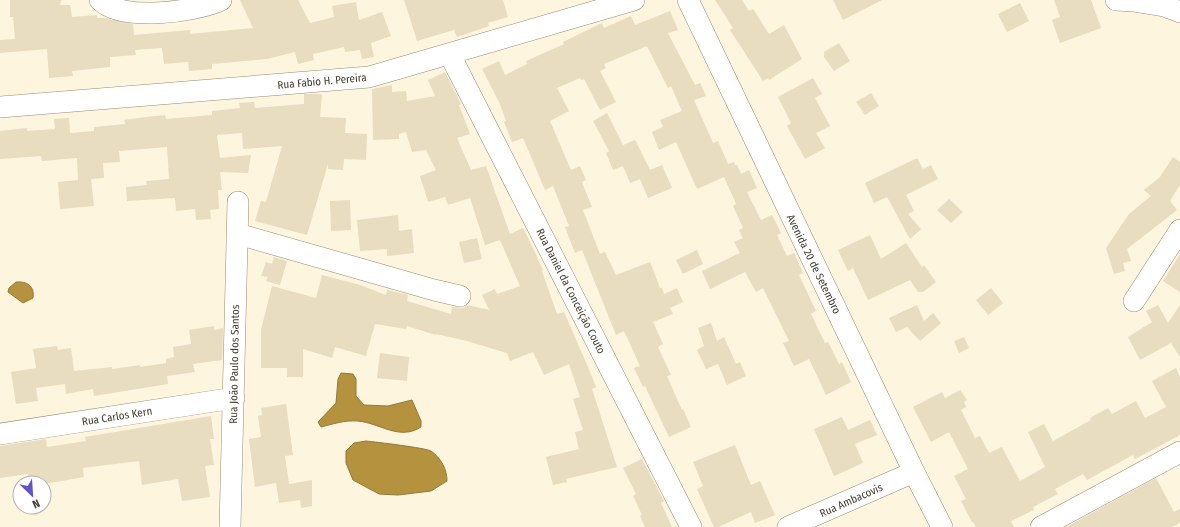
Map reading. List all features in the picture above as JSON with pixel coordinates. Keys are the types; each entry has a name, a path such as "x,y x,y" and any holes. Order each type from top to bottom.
{"street":[{"path":"100,0 112,9 151,14 210,5 221,0"},
{"name":"Rua Fabio H. Pereira","path":"0,107 369,77 450,55 634,0"},
{"name":"Avenida 20 de Setembro","path":"688,0 914,472 942,527"},
{"path":"1116,0 1164,6 1180,12"},
{"name":"Rua Daniel da Conceição Couto","path":"450,55 691,527"},
{"name":"Rua João Paulo dos Santos","path":"230,527 238,202"},
{"path":"1134,301 1180,230"},
{"path":"238,234 434,290 460,296"},
{"name":"Rua Carlos Kern","path":"0,434 234,398"},
{"path":"1041,527 1180,452"},
{"name":"Rua Ambacovis","path":"788,527 914,472"}],"shaded area":[{"path":"16,282 27,283 33,290 33,298 23,303 8,292 9,288"},
{"path":"341,373 353,374 356,379 356,396 364,405 388,406 412,400 421,421 421,427 413,431 397,432 366,422 348,421 321,427 318,422 336,403 338,379"},
{"path":"366,441 431,451 443,464 447,481 431,491 398,495 379,494 353,480 346,463 346,451 354,443"}],"building":[{"path":"10,0 61,0 60,5 70,5 72,17 97,15 97,18 105,18 133,24 134,35 190,30 190,34 253,28 240,0 298,0 310,23 334,17 332,6 356,2 359,20 382,12 391,36 371,43 374,57 362,59 360,50 345,52 344,47 313,54 314,60 298,64 295,52 267,59 212,64 212,69 189,71 188,62 164,64 162,48 135,50 136,55 110,57 110,67 72,71 73,76 49,78 47,49 0,53 0,40 15,39 13,17 10,17"},
{"path":"404,0 503,0 508,17 488,23 489,26 457,37 454,30 417,41"},
{"path":"715,0 742,0 749,11 753,9 769,34 784,25 802,59 769,80 768,78 763,81 730,30 733,28"},
{"path":"833,0 882,0 843,20"},
{"path":"1054,0 1091,0 1101,28 1060,43 1052,20 1060,17"},
{"path":"1020,3 1029,21 1007,32 998,14"},
{"path":"670,11 678,30 668,33 695,85 700,83 706,96 694,100 713,143 718,141 728,164 734,162 741,174 749,170 757,188 747,192 761,220 772,215 781,233 777,235 787,256 794,253 803,273 799,275 816,311 811,314 825,343 828,342 839,364 842,362 851,382 826,395 809,359 794,366 783,343 789,341 763,288 756,292 745,272 710,289 702,271 740,253 734,242 743,238 739,230 743,228 733,206 736,204 724,177 697,189 676,142 659,150 652,132 663,127 660,120 682,111 671,86 668,88 647,46 604,64 606,68 600,71 616,102 600,110 584,79 581,80 580,78 557,88 569,111 550,121 571,170 580,166 586,180 582,182 592,207 583,210 600,254 605,252 616,275 650,262 660,288 662,288 664,294 677,288 683,302 670,308 673,314 653,322 663,344 658,347 671,375 667,376 691,427 669,437 645,386 643,387 634,368 640,366 624,331 616,335 582,250 575,253 565,227 569,226 553,186 545,190 523,138 512,142 504,122 506,121 500,104 482,69 499,61 505,75 527,64 526,61 564,44 563,42 602,23 604,28 631,16 635,25"},
{"path":"839,43 850,61 834,71 824,57 824,52"},
{"path":"445,72 461,104 459,105 470,134 457,138 471,170 486,166 510,234 523,228 533,248 543,270 542,271 557,314 564,312 596,387 592,389 617,467 566,479 567,482 553,485 546,457 579,449 575,432 583,430 573,399 580,397 569,364 544,375 533,352 510,361 507,353 467,341 436,335 407,326 406,329 375,324 366,356 335,347 332,358 303,349 303,377 287,377 287,368 261,368 261,330 272,286 316,298 322,275 360,285 386,295 387,290 408,295 407,301 451,314 452,307 463,308 467,305 489,310 482,295 495,289 497,294 520,286 500,240 485,245 470,198 448,205 445,197 428,202 420,176 436,170 426,150 412,152 406,132 399,134 399,139 373,140 372,89 392,85 392,92 406,91 407,101 435,96 428,80"},
{"path":"813,78 822,94 815,98 830,126 816,133 825,148 805,159 787,126 791,123 778,97"},
{"path":"871,93 879,106 865,115 856,102"},
{"path":"304,94 322,94 320,117 346,118 345,133 367,134 366,160 344,159 343,170 328,169 328,164 307,235 255,221 261,201 266,202 282,146 243,149 242,133 217,135 220,158 251,155 248,173 220,172 222,190 218,190 219,209 210,210 211,219 196,220 195,209 176,211 175,198 127,201 126,187 147,185 146,181 169,179 167,147 119,151 120,162 103,163 104,178 91,179 94,206 60,209 58,182 78,180 77,158 42,161 41,156 0,159 0,131 27,128 27,131 55,129 54,119 69,118 70,133 94,131 94,127 125,124 124,120 146,117 165,115 166,119 212,115 212,111 240,108 239,103 254,102 255,108 304,104"},
{"path":"607,113 623,145 635,140 650,170 662,165 672,188 648,198 640,179 630,183 623,166 613,170 606,153 609,151 593,121"},
{"path":"1173,157 1180,162 1180,185 1170,201 1177,210 1127,249 1131,261 1123,263 1125,271 1114,274 1106,248 1129,214 1151,196 1144,190 1160,177"},
{"path":"917,158 923,169 931,165 938,179 906,195 914,211 908,214 921,229 910,239 887,197 874,203 865,183"},
{"path":"949,199 963,212 951,223 937,210"},
{"path":"350,200 351,230 331,231 330,201"},
{"path":"398,215 399,231 412,229 414,253 387,256 387,249 360,251 357,220"},
{"path":"870,235 881,259 906,243 922,267 924,265 936,282 923,292 918,292 910,280 868,300 853,268 848,271 838,250"},
{"path":"477,238 482,259 464,263 459,242"},
{"path":"697,250 703,264 683,274 676,260"},
{"path":"1180,254 1180,292 1163,281"},
{"path":"274,257 287,261 280,285 266,281 268,277 261,276 266,262 272,264"},
{"path":"991,288 1003,303 988,315 976,300"},
{"path":"917,305 924,321 933,313 941,323 920,341 907,327 896,332 889,318"},
{"path":"1158,305 1168,323 1180,305 1180,357 1171,343 1140,360 1128,337 1152,322 1146,311"},
{"path":"711,323 717,341 724,337 736,364 740,362 746,376 727,385 718,364 706,369 697,350 704,346 698,328"},
{"path":"214,326 214,330 223,328 222,360 193,364 195,372 167,376 168,384 94,396 93,389 66,394 65,384 36,388 38,401 16,404 11,372 36,368 33,349 57,346 58,350 71,348 74,371 112,367 112,369 140,365 140,367 166,363 166,359 174,357 173,347 191,344 189,330"},
{"path":"964,337 969,348 959,353 954,341"},
{"path":"380,353 409,357 407,381 377,378"},
{"path":"1176,368 1180,377 1180,435 1135,459 1133,455 1087,480 1083,474 1055,489 1058,494 1033,507 1034,510 1011,521 1014,527 976,527 961,501 966,499 954,476 968,469 949,432 931,442 913,407 942,392 945,398 960,390 967,400 964,402 966,407 961,410 975,438 980,436 989,453 1002,447 1020,481 1045,467 1028,432 1044,424 1053,441 1091,420 1090,418 1108,408 1112,414 1136,401 1145,418 1166,407 1152,381"},
{"path":"286,404 293,455 285,456 289,484 312,480 312,506 301,508 300,500 279,503 276,483 255,487 249,439 261,437 258,416 262,415 261,408"},
{"path":"211,416 214,439 210,439 214,465 205,466 210,497 182,501 178,479 142,485 139,461 83,468 84,477 52,483 52,475 28,474 12,475 12,476 0,478 0,446 46,439 47,447 86,441 85,437"},
{"path":"842,417 848,430 870,420 877,435 855,444 863,463 834,476 814,429"},
{"path":"735,445 751,485 760,481 775,515 755,523 751,512 718,527 714,527 697,489 703,486 693,462"},
{"path":"642,459 664,501 661,503 672,527 645,527 640,516 642,515 633,496 636,494 623,468"},
{"path":"1156,478 1174,512 1180,509 1180,523 1172,527 1066,527"}]}
